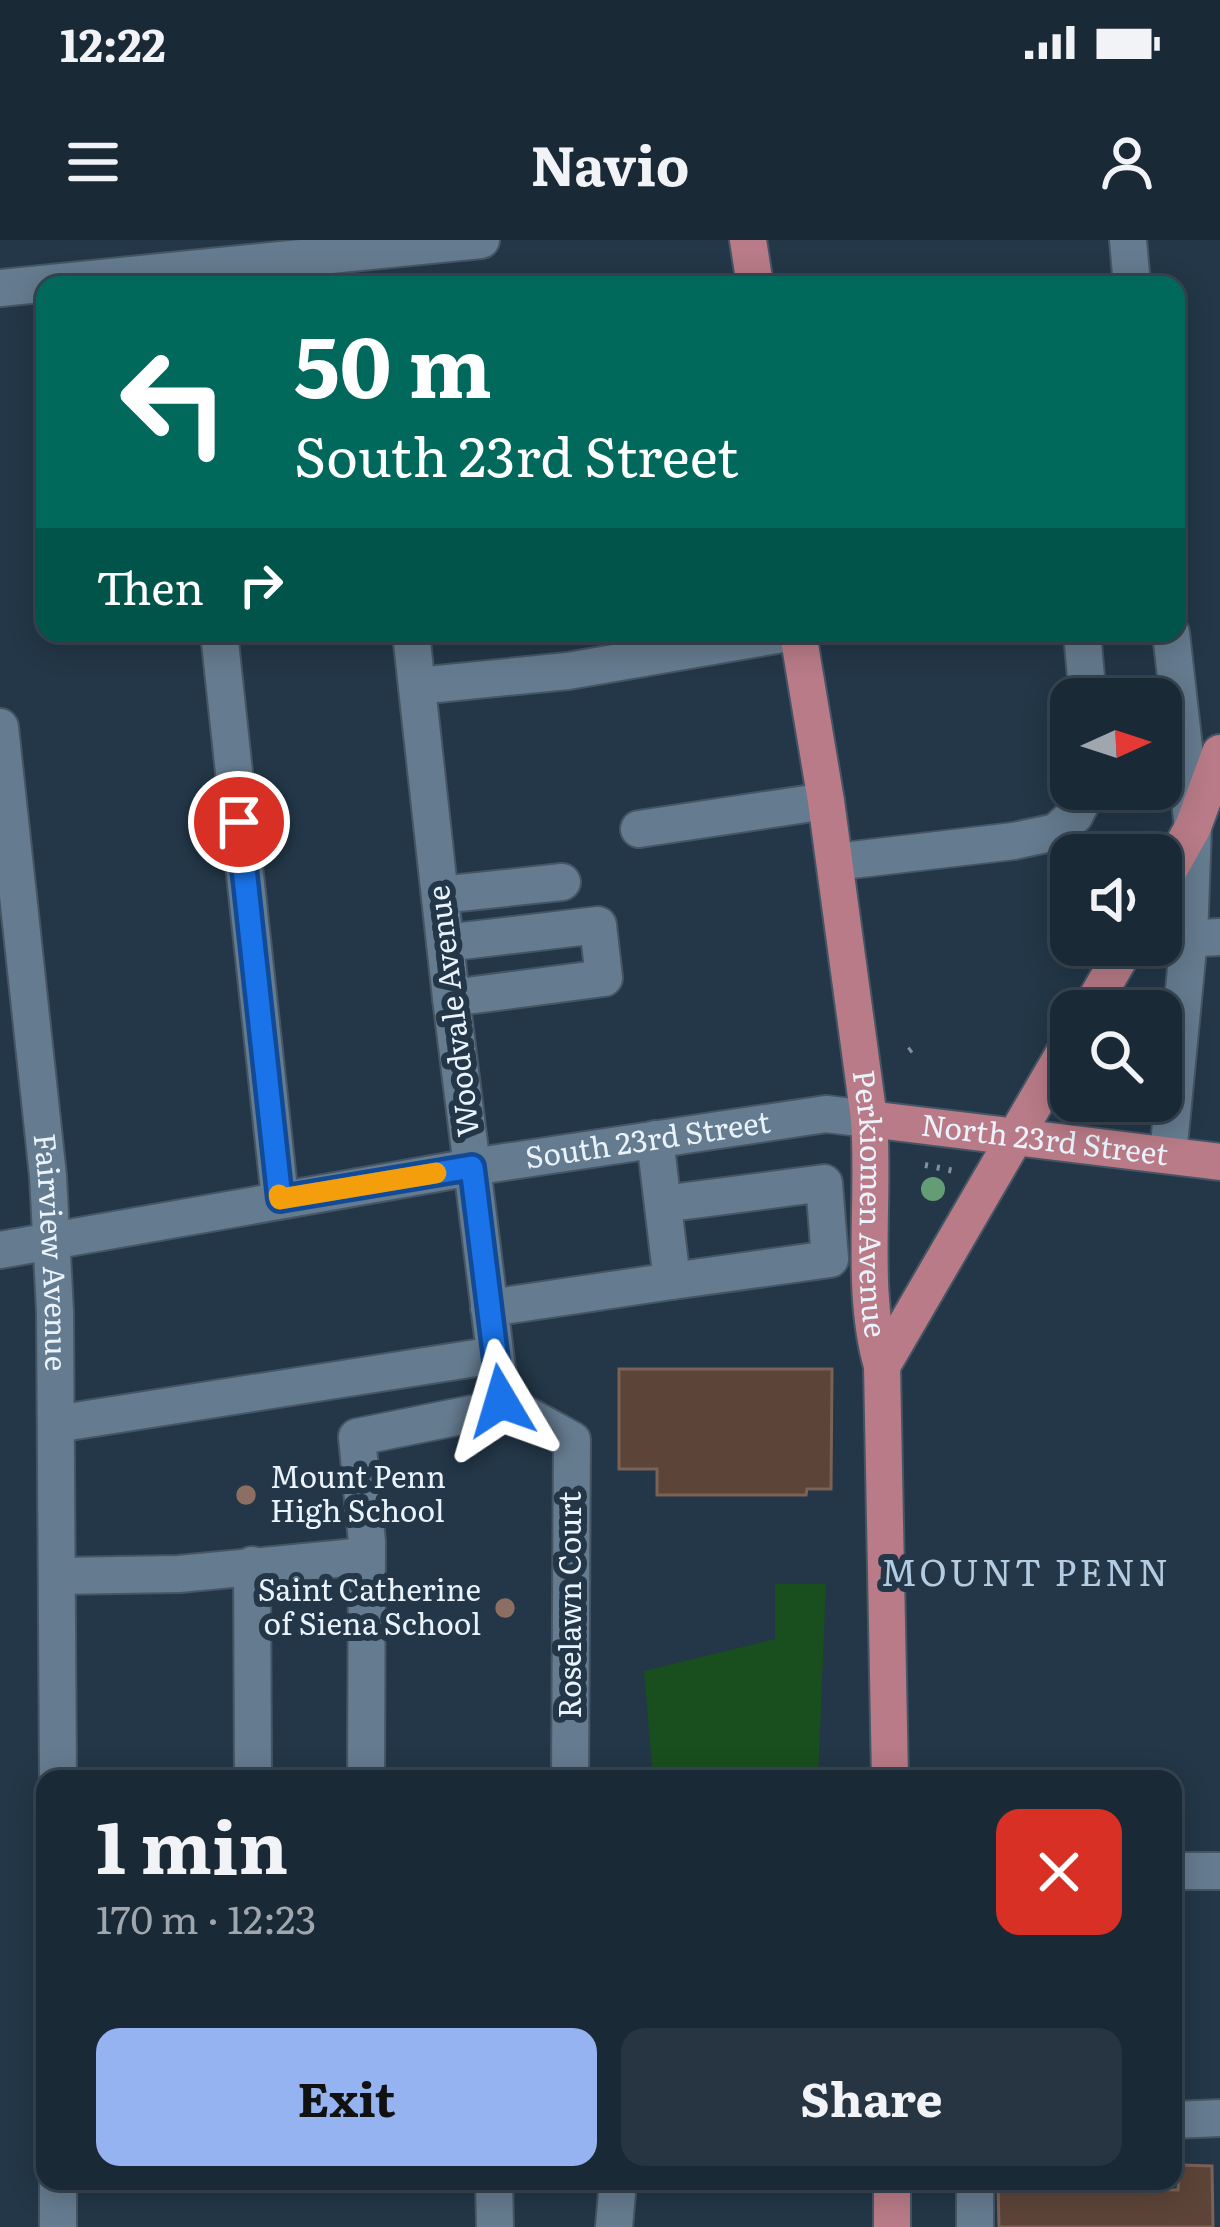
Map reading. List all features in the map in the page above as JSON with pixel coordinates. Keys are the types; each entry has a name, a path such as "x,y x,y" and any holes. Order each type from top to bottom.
{"main road":[{"path":"748,240 753,276"},
{"name":"Perkiomen Avenue","path":"800,642 869,1120 872,1331 882,1366 890,1770"},
{"path":"1182,847 1217,767"},
{"path":"882,1366 1050,1077"},
{"name":"North 23rd Street","path":"869,1120 1220,1162"},
{"path":"892,2190 892,2227"}],"street":[{"path":"98,276 179,266 366,259 481,240"},
{"path":"1128,240 1131,276"},
{"path":"0,288 36,284"},
{"path":"220,642 280,1199"},
{"name":"Woodvale Avenue","path":"412,642 501,1401"},
{"path":"417,686 568,671 736,642"},
{"path":"1083,642 1086,678"},
{"path":"1168,1155 1190,938 1193,827 1172,642"},
{"name":"Fairview Avenue","path":"0,727 51,1239 58,1770"},
{"path":"639,829 826,801"},
{"path":"835,862 1014,841 1055,832 1078,810"},
{"path":"440,895 562,882"},
{"path":"445,943 598,925 604,978 451,998"},
{"name":"South 23rd Street","path":"0,1250 655,1139 826,1114 869,1120"},
{"path":"655,1139 672,1281"},
{"path":"489,1308 830,1259 824,1183 663,1204"},
{"path":"56,1424 495,1355"},
{"path":"366,1770 366,1556 357,1437 491,1410 501,1401"},
{"name":"Roselawn Court","path":"501,1401 572,1440 570,1770"},
{"path":"57,1576 179,1574 366,1556"},
{"path":"252,1565 253,1770"},
{"path":"1182,1871 1220,1871"},
{"path":"1182,2120 1220,2118"},
{"path":"58,2190 58,2227"},
{"path":"494,2190 495,2227"},
{"path":"614,2227 617,2190"},
{"path":"975,2190 975,2227"}],"path":[{"path":"926,1165 954,1171"}],"green space":[{"path":"775,1584 826,1584 818,1770 652,1770 644,1671 775,1639"}],"building":[{"path":"619,1369 832,1369 831,1489 807,1489 806,1495 657,1495 657,1469 619,1469"},
{"path":"1182,2165 1212,2166 1213,2227 999,2227 998,2190 1182,2190"}],"slow traffic":[{"path":"279,1195 280,1199 436,1173"}],"place":[{"name":"Mount Penn High School","path":"246,1495"},
{"name":"Saint Catherine of Siena School","path":"505,1608"}],"district":[{"name":"MOUNT PENN","path":"1026,1573"}],"route":[{"path":"239,822 280,1199 472,1167 501,1401"}]}
